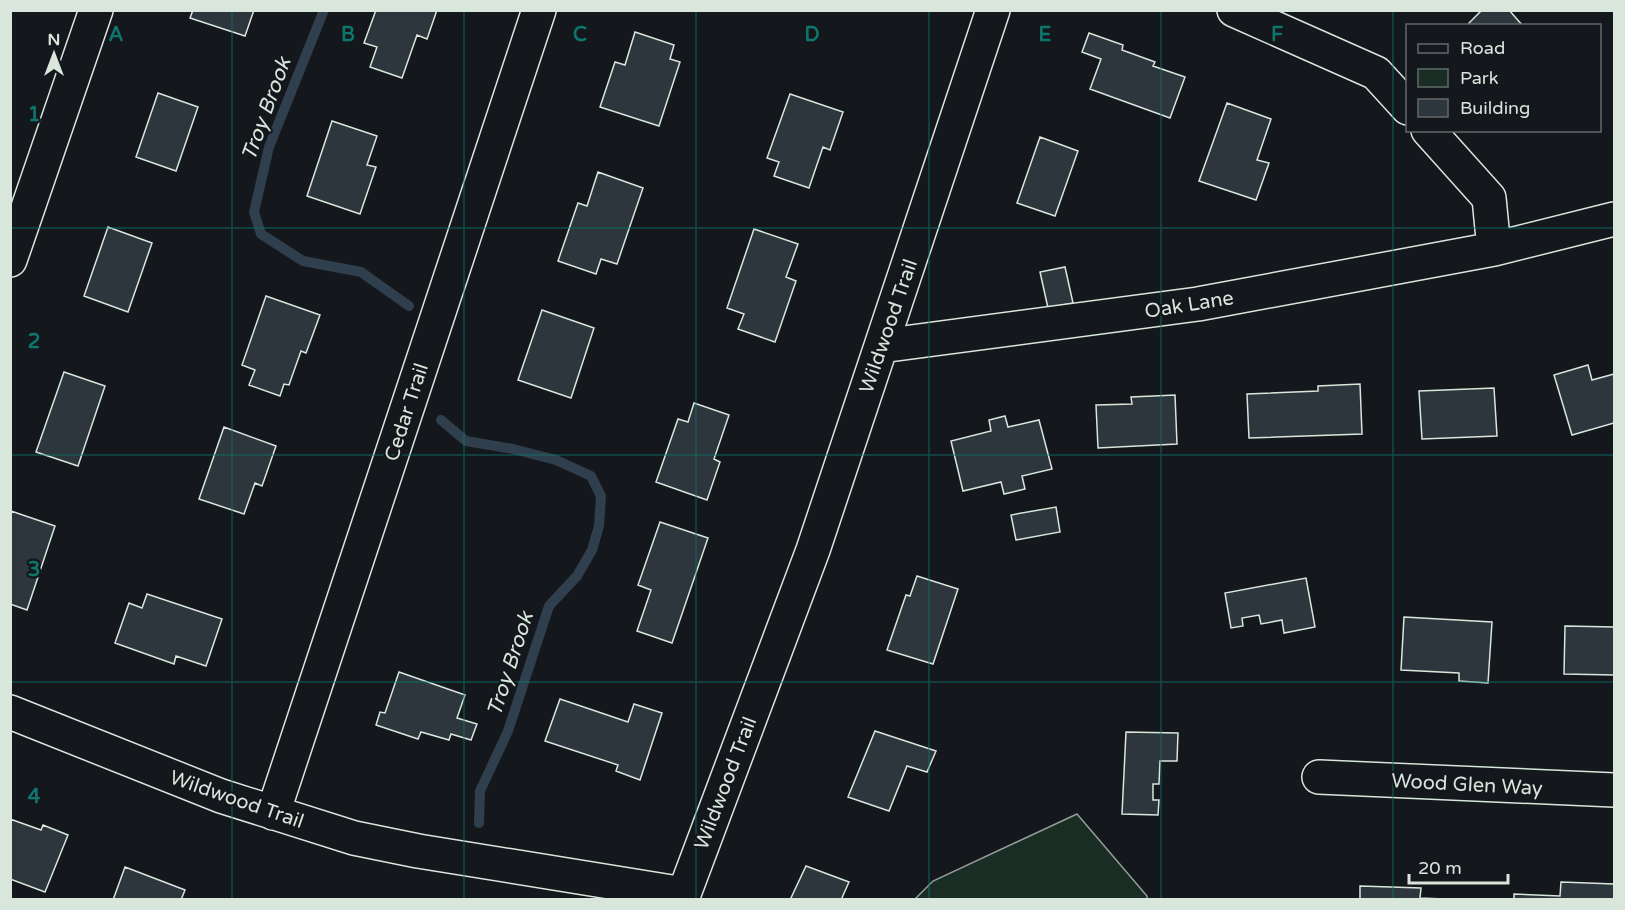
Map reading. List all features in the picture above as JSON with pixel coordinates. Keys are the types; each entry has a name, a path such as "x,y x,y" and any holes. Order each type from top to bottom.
{"street":[{"path":"10,260 96,10"},
{"name":"Cedar Trail","path":"273,813 539,10"},
{"name":"Wildwood Trail","path":"10,712 221,796 354,838 418,851 684,894 813,550 993,10"},
{"path":"1234,10 1376,73 1406,107"},
{"path":"1430,132 1490,198 1494,249"},
{"name":"Oak Lane","path":"881,346 1198,304 1494,249 1614,219"},
{"name":"Wood Glen Way","path":"1319,777 1614,790"}],"green space":[{"path":"1077,814 1147,896 1147,899 915,899 933,881"}],"building":[{"path":"193,10 254,10 245,36 190,18"},
{"path":"376,10 437,10 427,39 417,35 402,78 370,67 377,47 364,43"},
{"path":"1482,10 1509,10 1521,24 1470,24"},
{"path":"635,32 674,45 670,59 680,62 659,126 600,107 615,62 625,65"},
{"path":"1089,33 1123,45 1122,50 1155,62 1153,66 1185,77 1170,118 1090,89 1101,59 1082,52"},
{"path":"158,93 198,107 176,171 136,157"},
{"path":"790,94 843,112 830,150 823,147 809,188 774,176 779,162 767,158"},
{"path":"1227,103 1271,119 1257,160 1269,163 1256,200 1199,181"},
{"path":"332,121 377,136 367,165 376,167 360,214 307,196"},
{"path":"1040,137 1078,151 1055,216 1017,203"},
{"path":"598,172 643,188 617,264 601,259 596,274 558,261 578,203 587,206"},
{"path":"108,227 152,243 128,312 84,296"},
{"path":"754,229 798,244 786,277 796,281 775,342 738,329 744,314 727,308"},
{"path":"1065,267 1073,303 1048,308 1040,272"},
{"path":"266,296 320,315 306,353 301,351 289,385 284,384 280,396 249,385 255,370 242,365"},
{"path":"542,310 594,328 571,398 518,380"},
{"path":"1588,365 1592,380 1614,374 1614,423 1572,435 1554,375"},
{"path":"64,372 105,386 78,466 36,452"},
{"path":"1360,384 1362,434 1249,438 1247,394 1318,391 1318,386"},
{"path":"1494,388 1497,436 1422,439 1419,391"},
{"path":"1175,395 1177,444 1098,448 1096,405 1132,404 1131,397"},
{"path":"694,403 729,415 714,459 720,462 707,500 656,482 678,419 688,422"},
{"path":"1005,416 1008,427 1039,420 1052,469 1022,476 1025,489 1004,494 1001,482 963,491 951,441 991,431 989,420"},
{"path":"224,427 276,446 262,486 255,483 244,514 199,499"},
{"path":"1056,507 1060,532 1016,540 1011,515"},
{"path":"11,511 55,526 27,610 10,604"},
{"path":"660,522 708,538 672,643 637,631 651,590 638,585"},
{"path":"917,576 958,589 933,664 887,650 906,595 910,596"},
{"path":"1306,578 1315,627 1284,633 1282,620 1261,624 1259,615 1242,618 1243,626 1231,628 1225,593"},
{"path":"147,594 222,619 206,666 176,656 174,664 115,643 129,603 142,608"},
{"path":"1404,617 1492,622 1488,683 1459,681 1459,673 1401,670"},
{"path":"1565,626 1614,627 1614,675 1564,674"},
{"path":"399,672 465,695 457,718 477,724 471,740 451,734 449,740 421,732 418,739 376,725 380,712 385,713"},
{"path":"560,699 628,722 634,704 662,713 640,780 616,771 618,765 545,741"},
{"path":"875,731 936,751 927,772 907,766 889,811 848,797"},
{"path":"1126,732 1178,733 1177,761 1160,761 1159,784 1153,784 1153,800 1159,800 1158,815 1122,814"},
{"path":"10,819 41,830 43,825 68,835 45,892 10,879"},
{"path":"806,866 849,882 841,900 790,900"},
{"path":"125,867 185,890 181,900 113,900"},
{"path":"1561,882 1614,884 1614,900 1514,900 1514,894 1560,896"},
{"path":"1360,886 1421,888 1420,898 1469,900 1360,900"}],"waterway":[{"name":"Troy Brook","path":"324,10 269,147 254,212 261,234 303,261 361,272 409,306"},
{"name":"Troy Brook","path":"441,420 466,441 513,449 556,460 591,476 601,496 599,526 592,550 577,576 549,606 508,731 480,791 479,823"}]}
